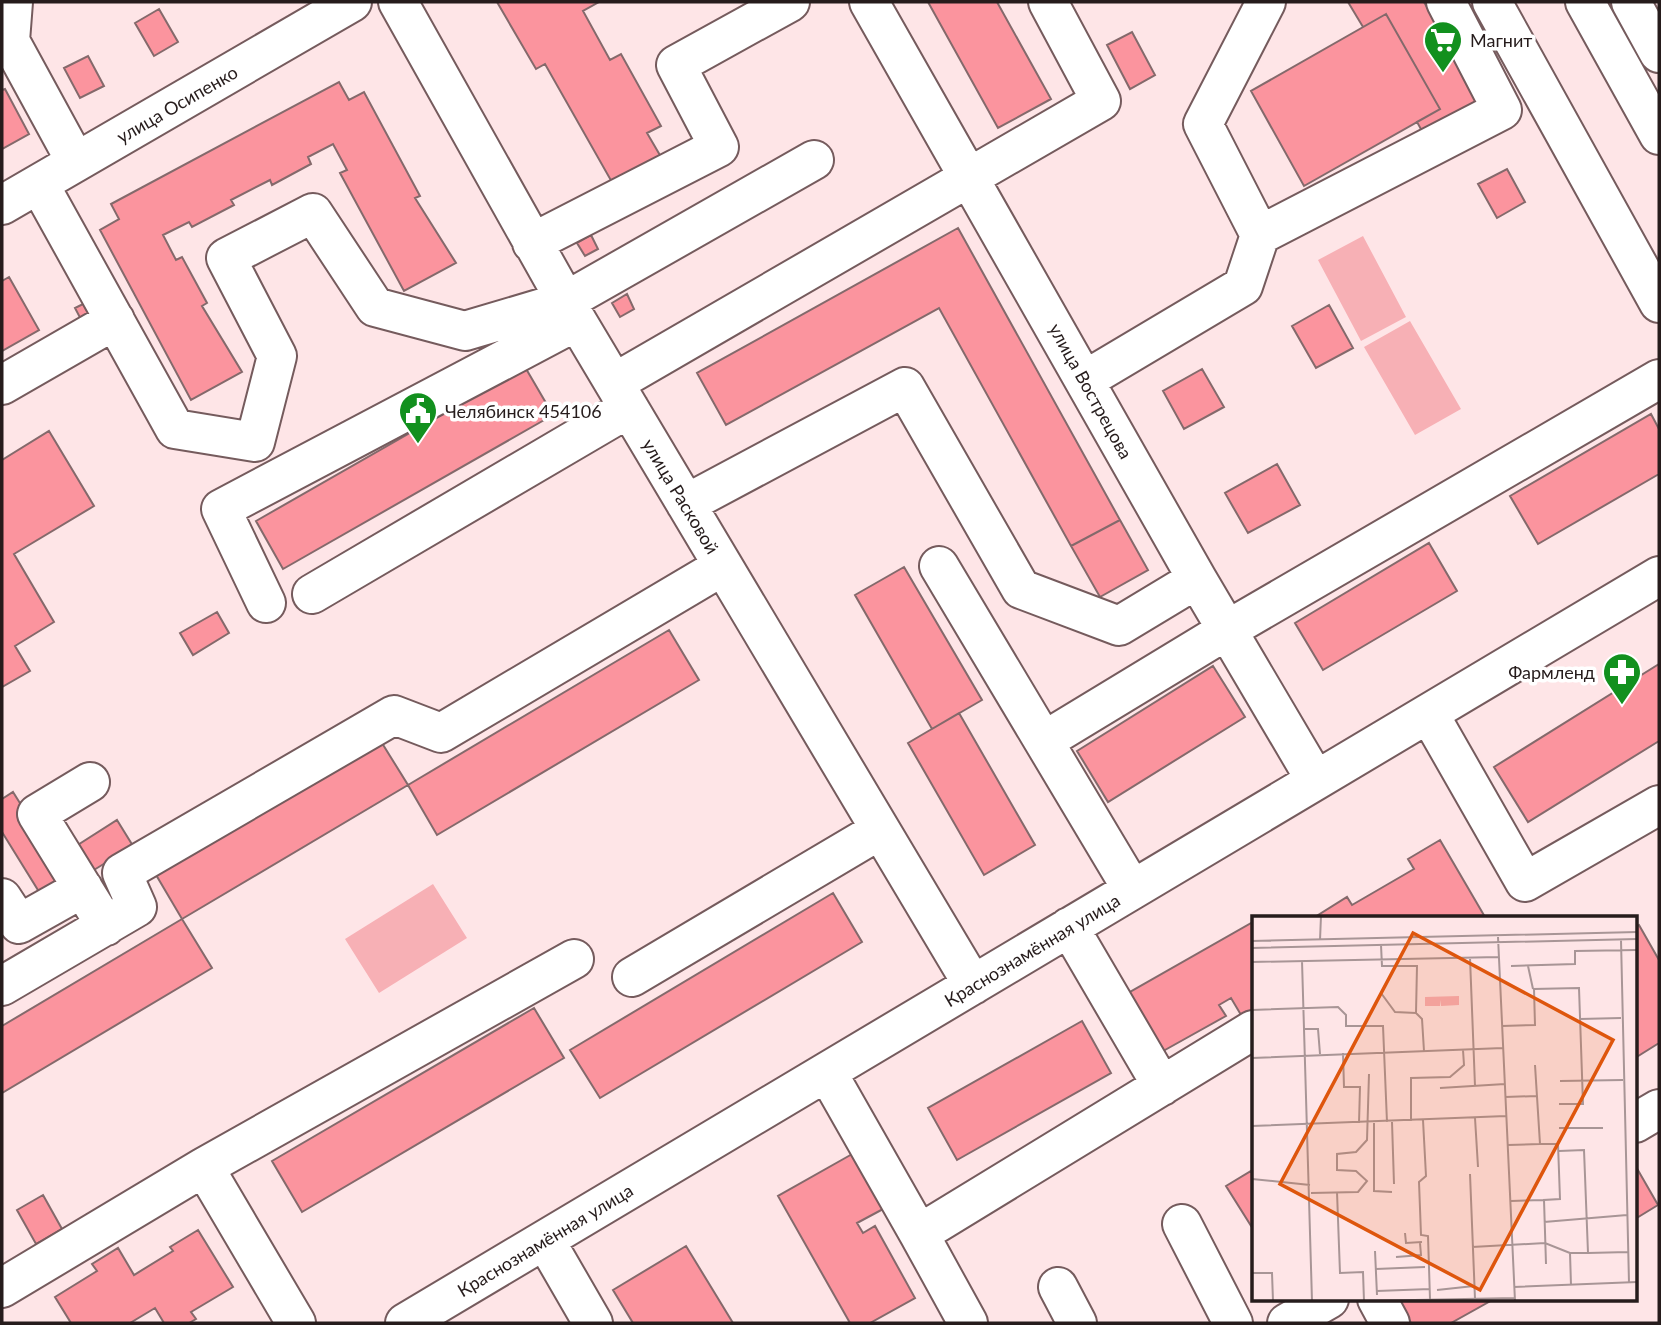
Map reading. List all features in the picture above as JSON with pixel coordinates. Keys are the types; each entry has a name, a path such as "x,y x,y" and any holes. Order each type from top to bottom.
{"street":[{"path":"13,2 10,41 76,162"},
{"name":"улица Осипенко","path":"2,205 352,2"},
{"name":"улица Расковой","path":"398,2 571,311 973,985"},
{"path":"532,243 719,147 676,65 790,2"},
{"name":"улица Вострецова","path":"869,2 971,176 1197,579 1315,779"},
{"path":"312,594 971,176 1101,101 1048,2"},
{"path":"1261,235 1203,124 1266,2"},
{"path":"1085,380 1243,286 1261,235 1502,110 1446,2"},
{"path":"1492,2 1659,303"},
{"path":"1585,2 1659,135"},
{"path":"1631,2 1659,53"},
{"path":"266,603 221,509 277,480 571,311 814,160"},
{"path":"39,184 175,429 255,442"},
{"path":"277,480 255,442 277,356 226,258 313,213 375,307 465,331 571,311"},
{"path":"2,385 115,320"},
{"path":"1044,741 1227,630 1659,379"},
{"path":"686,504 905,387 1021,589 1119,626 1197,579"},
{"path":"2,986 137,907 122,873 394,715 441,733 723,566"},
{"path":"939,566 1132,889"},
{"name":"Краснознамённая улица","path":"405,1323 828,1074 1315,779 1659,576"},
{"path":"1429,713 1525,882 1659,805"},
{"path":"90,782 37,814 106,926"},
{"path":"632,977 880,830"},
{"path":"2,898 19,924 83,888"},
{"path":"1069,927 1162,1086"},
{"path":"3,1285 204,1167 574,959"},
{"path":"919,1234 1252,1031"},
{"path":"828,1074 968,1323"},
{"path":"1636,1122 1659,1109"},
{"path":"204,1167 296,1323"},
{"path":"1182,1224 1233,1323"},
{"path":"545,1241 593,1323"},
{"path":"1058,1287 1077,1323"},
{"path":"1287,1323 1327,1300"},
{"path":"1378,1300 1390,1323"}],"shaded area":[{"path":"1363,236 1406,317 1361,341 1318,260"},
{"path":"1410,321 1461,409 1415,435 1364,347"},
{"path":"433,884 467,938 379,993 345,939"}],"building":[{"path":"497,2 599,2 583,11 610,60 621,54 661,126 647,133 661,157 613,184 545,64 536,69"},
{"path":"928,2 997,2 1051,99 998,128"},
{"path":"1348,2 1424,2 1478,97 1473,117 1428,142 1417,122 1440,109 1386,14 1363,27"},
{"path":"159,9 178,42 154,56 135,23"},
{"path":"1386,14 1440,109 1304,186 1251,91"},
{"path":"1132,32 1155,75 1130,89 1107,45"},
{"path":"88,56 104,86 80,98 64,68"},
{"path":"339,82 349,100 364,92 420,196 415,198 456,263 404,291 340,173 347,170 333,144 308,157 311,164 272,185 270,180 231,200 234,205 192,227 189,222 163,235 176,260 182,257 207,303 202,306 242,372 191,400 100,230 119,219 111,204"},
{"path":"5,89 29,134 2,149 2,90"},
{"path":"1507,169 1525,202 1497,218 1478,184"},
{"path":"958,228 1120,520 1071,546 939,308 726,425 697,373"},
{"path":"591,235 598,249 585,256 577,243"},
{"path":"9,277 39,330 2,351 2,281"},
{"path":"627,294 634,309 620,317 612,303"},
{"path":"97,297 88,333 75,308"},
{"path":"1329,305 1353,348 1316,368 1292,326"},
{"path":"525,367 553,415 283,569 256,521"},
{"path":"1202,369 1224,407 1184,429 1163,391"},
{"path":"1651,414 1659,429 1659,474 1538,544 1510,496"},
{"path":"49,431 94,506 14,554 54,622 15,646 30,671 2,687 2,460"},
{"path":"1277,464 1300,505 1248,533 1225,493"},
{"path":"1120,520 1148,570 1100,597 1071,546"},
{"path":"1429,543 1457,591 1323,670 1295,623"},
{"path":"904,567 982,700 932,729 855,595"},
{"path":"217,612 229,633 193,655 180,633"},
{"path":"669,630 699,680 437,835 408,785"},
{"path":"1659,664 1659,741 1528,822 1494,767"},
{"path":"1213,666 1245,717 1108,802 1077,751"},
{"path":"959,713 1035,845 984,875 908,743"},
{"path":"377,735 408,785 182,919 152,868"},
{"path":"13,792 72,886 46,903 2,832 2,799"},
{"path":"117,820 133,846 89,873 73,848"},
{"path":"1440,840 1484,916 1317,916 1347,897 1352,905 1414,869 1408,859"},
{"path":"833,893 862,942 600,1098 570,1050"},
{"path":"182,919 212,968 2,1093 2,1026"},
{"path":"1252,923 1252,1022 1247,1025 1231,998 1219,1005 1226,1016 1156,1055 1123,996"},
{"path":"1639,925 1659,960 1659,1043 1636,1057 1636,926"},
{"path":"534,1008 564,1058 302,1212 272,1161"},
{"path":"1082,1021 1111,1073 957,1160 928,1108"},
{"path":"854,1153 885,1208 857,1223 863,1233 875,1226 915,1298 870,1323 850,1323 778,1196"},
{"path":"1636,1167 1658,1205 1636,1218"},
{"path":"1251,1171 1252,1227 1226,1186"},
{"path":"43,1195 62,1229 36,1244 17,1210"},
{"path":"198,1230 233,1287 191,1312 196,1319 189,1323 164,1323 155,1308 130,1323 71,1323 55,1297 97,1271 92,1264 118,1248 134,1275 173,1251 170,1247"},
{"path":"686,1246 733,1323 633,1323 613,1290"},
{"path":"1398,1300 1492,1300 1451,1323 1411,1323"}],"place":[{"name":"Магнит","path":"1443,74"},
{"name":"Челябинск 454106","path":"418,445"},
{"name":"Фармленд","path":"1622,706"}]}
